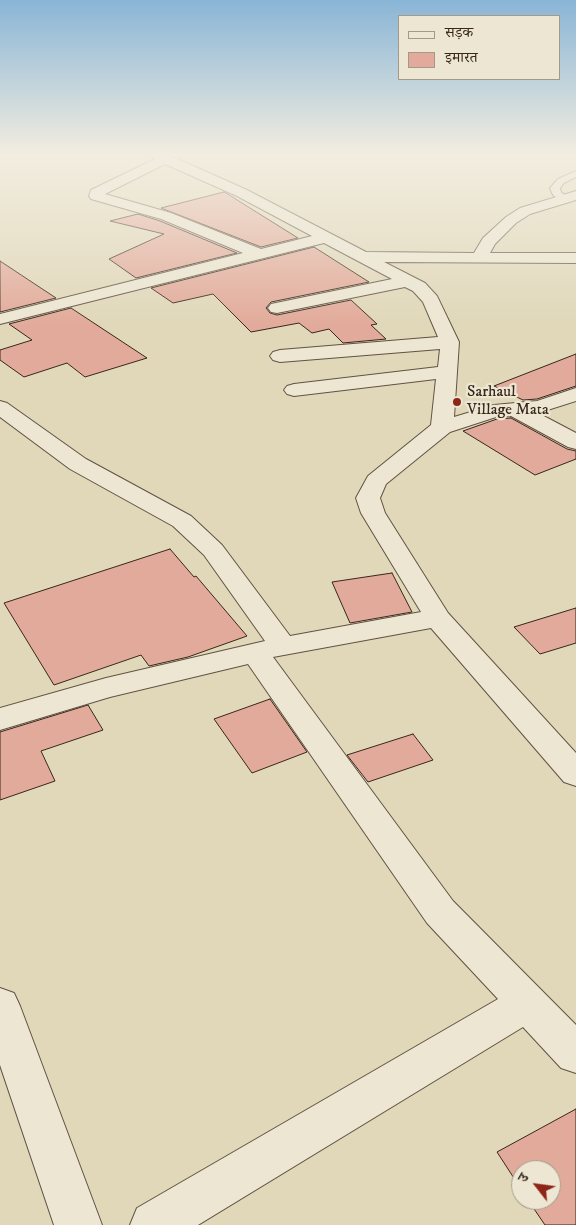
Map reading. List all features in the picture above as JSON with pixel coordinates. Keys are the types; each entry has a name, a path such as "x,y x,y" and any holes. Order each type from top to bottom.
{"street":[{"path":"149,211 166,216 259,254"},
{"path":"275,211 419,287 431,300 450,342 442,427"},
{"path":"480,256 489,241 511,220 525,211"},
{"path":"2,317 324,238"},
{"path":"362,257 480,256 576,258"},
{"path":"277,308 408,282"},
{"path":"280,356 450,342"},
{"path":"294,390 446,372"},
{"path":"576,394 540,408 494,411 442,427 376,481 368,498 373,514 438,618 576,774"},
{"path":"0,407 78,464 182,521 213,550 269,650 440,912 576,1054"},
{"path":"516,410 576,442"},
{"path":"0,719 106,688 269,650 438,618"},
{"path":"154,1225 527,1003"},
{"path":"0,1006 78,1225"}],"building":[{"path":"169,211 255,211 298,238 261,247"},
{"path":"138,214 160,221 237,253 136,278 109,259 164,234 110,221"},
{"path":"314,247 369,282 271,302 266,308 270,313 277,315 351,300 377,324 371,325 386,339 343,343 329,329 312,333 299,323 251,332 213,294 173,303 151,288"},
{"path":"0,261 56,298 0,312"},
{"path":"71,308 147,358 85,377 67,363 24,377 0,360 0,350 32,340 9,324"},
{"path":"576,354 576,386 537,399 523,400 494,386"},
{"path":"511,418 567,449 576,451 576,459 535,475 463,431 497,419"},
{"path":"170,549 194,577 196,576 247,636 188,657 149,666 141,655 54,685 4,603"},
{"path":"392,573 412,612 350,623 332,582"},
{"path":"576,608 576,643 540,654 514,627"},
{"path":"270,699 307,752 252,773 214,719"},
{"path":"88,705 103,730 41,751 55,781 0,800 0,732"},
{"path":"413,734 433,760 368,782 347,755"},
{"path":"576,1109 576,1225 545,1225 535,1210 561,1210 561,1160 511,1160 511,1174 497,1152"}],"place":[{"name":"Sarhaul Village Mata","path":"457,402"}]}
